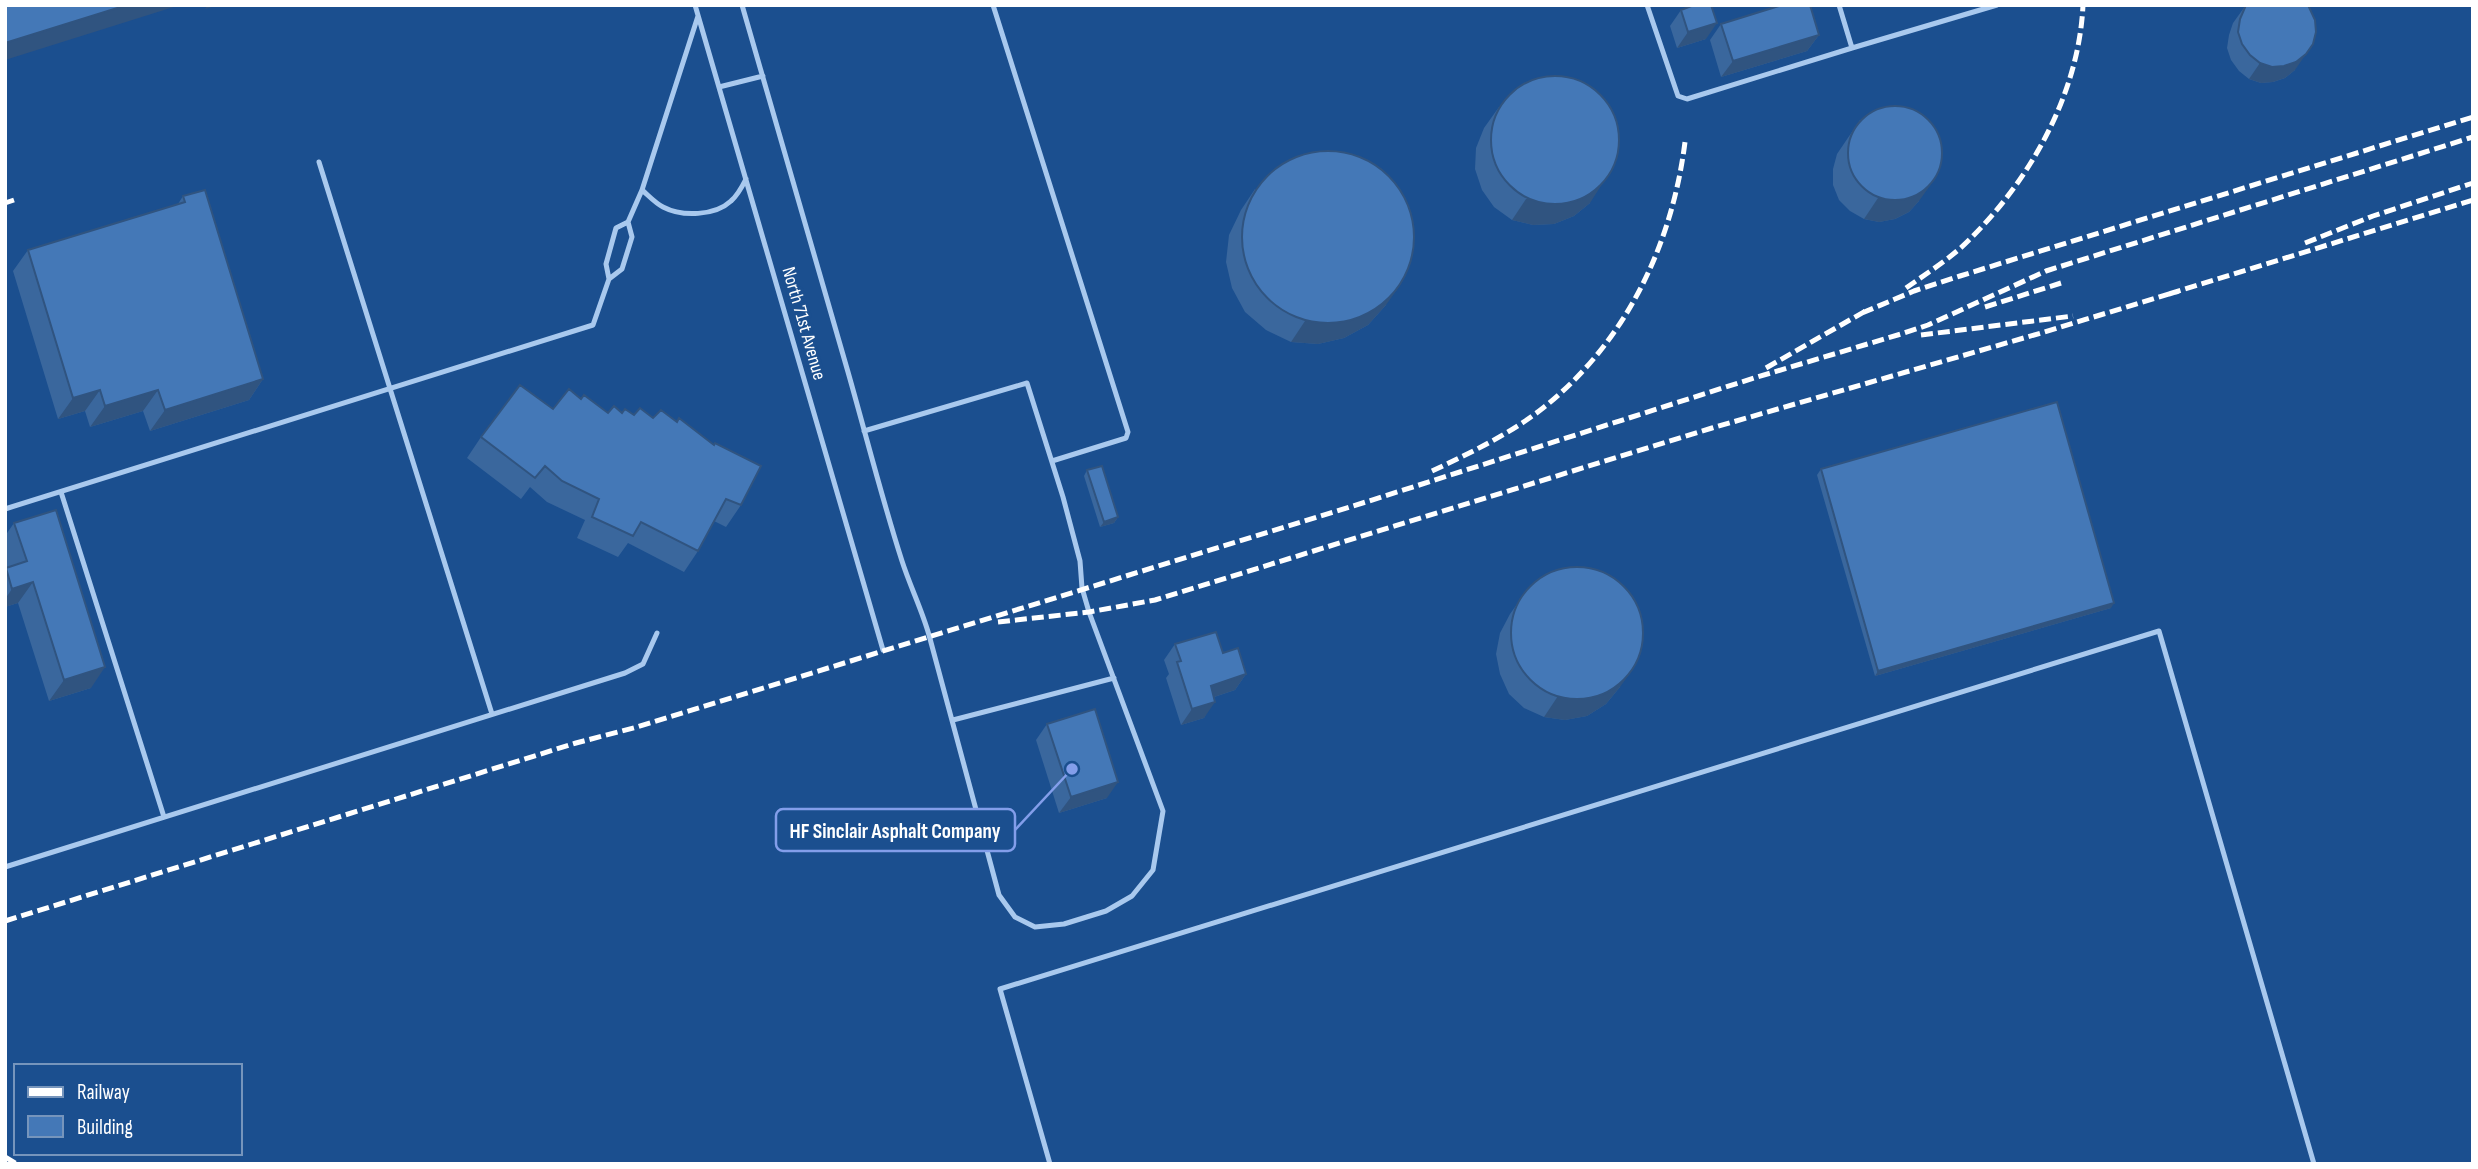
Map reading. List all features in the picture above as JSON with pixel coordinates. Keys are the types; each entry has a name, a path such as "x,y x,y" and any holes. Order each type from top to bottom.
{"lane":[{"name":"North 71st Avenue","path":"695,5 883,650"},
{"name":"North 71st Avenue","path":"743,5 864,431 902,563 919,602 929,635 999,895 1015,917 1035,927 1064,924 1107,911 1132,897 1153,870 1163,811 1088,612 1082,588 1080,561 1027,383 864,431"},
{"path":"993,5 1128,432 1126,438 1115,443 1052,461"},
{"path":"1647,5 1678,96 1687,99 1997,5"},
{"path":"1839,5 1852,48"},
{"path":"5,509 593,325 609,279 606,264 616,229 628,222 642,190 698,16"},
{"path":"719,87 763,76"},
{"path":"319,162 492,715"},
{"path":"642,190 662,207 691,214 729,204 746,178"},
{"path":"609,279 622,270 632,237 628,222"},
{"path":"61,492 164,817"},
{"path":"1049,1164 1000,989 2159,631 2314,1164"},
{"path":"5,867 625,673 643,664 657,633"},
{"path":"953,720 1114,678"}],"building":[{"path":"5,5 127,5 5,43"},
{"path":"1694,5 1711,5 1717,23 1688,32 1681,10"},
{"path":"1782,5 1810,5 1819,35 1733,61 1721,24"},
{"path":"2246,5 2308,5 2315,20 2313,44 2296,62 2272,67 2260,63 2242,44 2238,32"},
{"path":"1555,76 1580,81 1600,95 1614,115 1619,140 1614,165 1600,185 1580,199 1555,204 1530,199 1510,185 1496,165 1491,140 1496,115 1510,95 1530,81"},
{"path":"1895,106 1913,109 1928,120 1939,135 1942,153 1939,171 1928,186 1913,197 1895,200 1877,197 1862,186 1851,171 1848,153 1851,135 1862,120 1877,109"},
{"path":"1328,151 1361,157 1389,176 1408,204 1414,237 1408,270 1389,298 1361,317 1328,323 1295,317 1267,298 1248,270 1242,237 1248,204 1267,176 1295,157"},
{"path":"205,190 263,379 165,410 158,390 105,406 100,390 73,398 28,250 185,202 183,196"},
{"path":"520,385 553,409 569,389 581,399 584,395 608,413 614,406 622,413 625,409 634,415 640,408 653,418 661,410 677,422 679,418 714,445 715,443 761,466 741,505 726,499 698,551 641,522 633,536 592,517 599,499 562,481 545,466 535,478 481,437"},
{"path":"2057,402 2114,603 1878,671 1821,469"},
{"path":"1102,466 1118,517 1104,522 1087,470"},
{"path":"56,510 105,667 64,680 33,582 12,589 6,568 27,561 14,523"},
{"path":"1577,567 1602,572 1623,587 1638,608 1643,633 1638,658 1623,679 1602,694 1577,699 1552,694 1531,679 1516,658 1511,633 1516,608 1531,587 1552,572"},
{"path":"1216,632 1223,653 1238,648 1246,674 1211,686 1215,702 1192,709 1177,662 1181,661 1175,644"},
{"path":"1095,709 1118,782 1071,797 1047,724"}],"railway":[{"path":"1906,288 1969,240 1992,216 2031,162 2062,102 2079,38 2083,5"},
{"path":"1862,313 1914,291 1960,276 2473,117"},
{"path":"5,921 1369,501 1901,334 1928,325 2046,271 2473,137"},
{"path":"1432,471 1489,442 1543,408 1572,382 1598,353 1621,322 1656,254 1679,180 1685,142"},
{"path":"2305,243 2373,216 2473,183"},
{"path":"5,203 14,200"},
{"path":"2169,294 2473,200"},
{"path":"1985,307 2061,283"},
{"path":"998,622 1089,612 1155,600 1712,428 2179,291"},
{"path":"1766,368 1869,309"},
{"path":"1921,335 2073,316"},
{"path":"5,1157 17,1164"}],"place":[{"name":"HF Sinclair Asphalt Company","path":"1072,769"}]}
